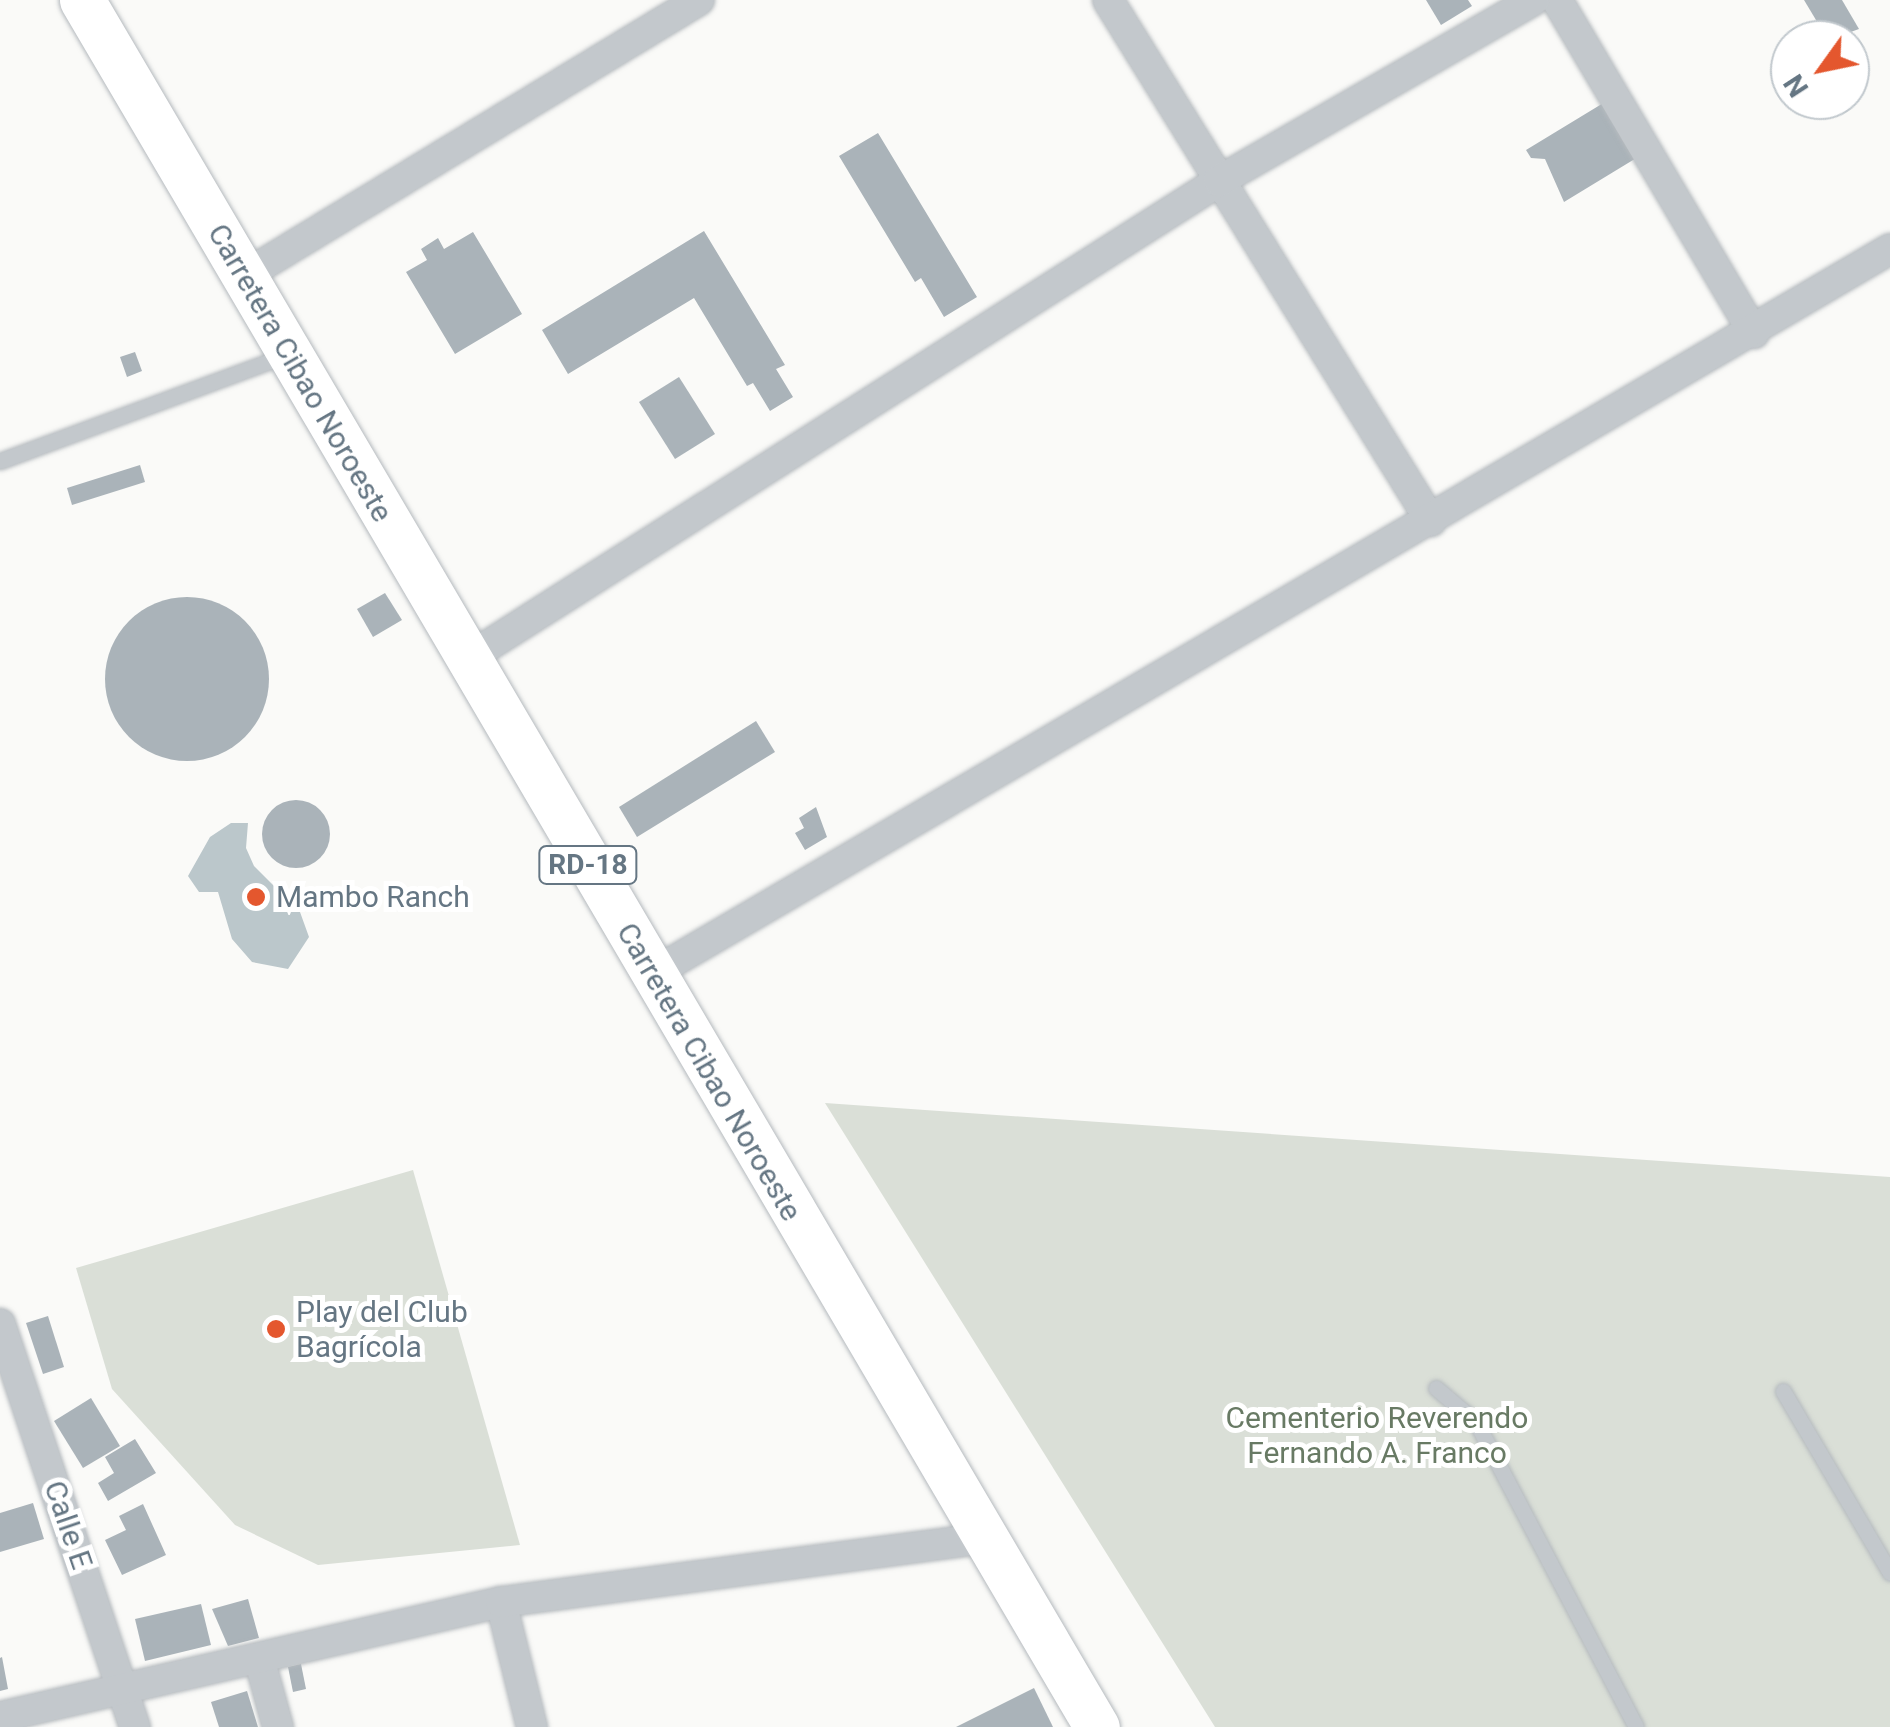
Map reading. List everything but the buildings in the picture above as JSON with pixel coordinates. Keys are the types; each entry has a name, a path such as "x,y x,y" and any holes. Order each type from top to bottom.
{"main road":[{"name":"Carretera Cibao Noroeste","path":"83,0 982,1538 1097,1727"}],"street":[{"path":"244,276 699,0"},
{"path":"1108,0 1431,521"},
{"path":"467,659 1487,11 1534,0"},
{"path":"1557,0 1754,333"},
{"path":"652,974 1754,333 1890,249"},
{"name":"Calle E","path":"0,1324 135,1727"},
{"path":"0,1717 502,1602 982,1538"},
{"path":"502,1602 532,1727"},
{"path":"258,1658 278,1727"}],"lane":[{"path":"0,461 289,354"},
{"path":"1436,1388 1476,1422 1636,1727"},
{"path":"1783,1391 1890,1572"}],"green space":[{"name":"Cementerio Reverendo Fernando A. Franco","path":"825,1103 1890,1177 1890,1727 1215,1727"},
{"name":"Play del Club Bagrícola","path":"413,1170 520,1545 318,1565 235,1525 112,1389 76,1268"}],"shaded area":[{"name":"Mambo Ranch","path":"231,823 248,823 246,848 254,866 300,912 309,937 288,969 252,962 232,939 218,892 199,892 188,876 210,837"}],"place":[{"name":"Mambo Ranch","path":"256,897"},
{"name":"Play del Club Bagrícola","path":"276,1329"}]}
